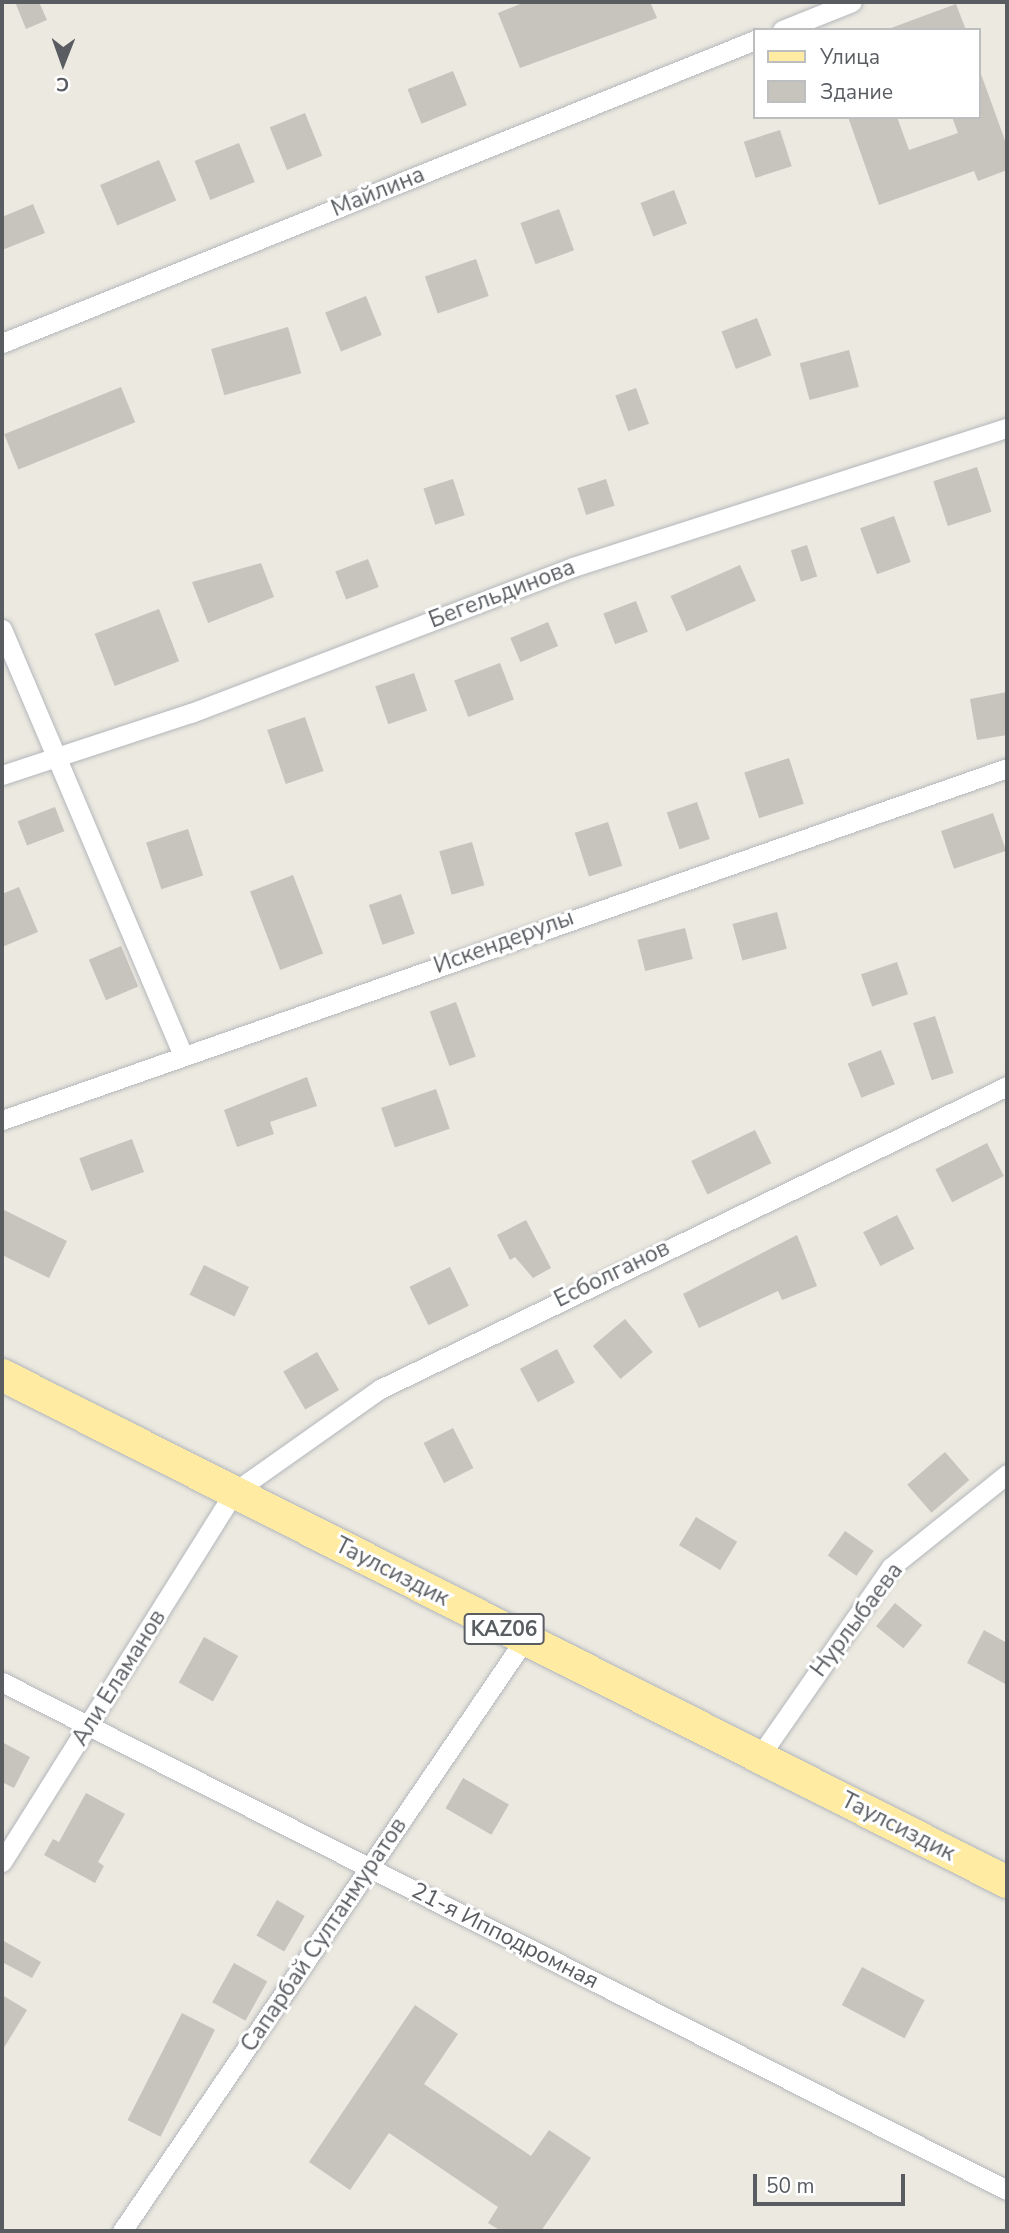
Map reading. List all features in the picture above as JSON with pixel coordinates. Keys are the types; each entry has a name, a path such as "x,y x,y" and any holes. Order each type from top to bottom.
{"main road":[{"name":"Таулсиздик","path":"2,1375 1007,1882"}],"street":[{"path":"787,28 852,2"},
{"name":"Майлина","path":"2,343 754,40"},
{"name":"Бегельдинова","path":"2,775 573,567 1007,428"},
{"path":"2,629 182,1054"},
{"name":"Искендерулы","path":"2,1120 182,1054 1007,768"},
{"name":"Есболганов","path":"234,1492 380,1389 1007,1086"},
{"name":"Нурлыбаева","path":"759,1757 891,1567 1007,1474"},
{"name":"Али Еламанов","path":"2,1862 90,1726 234,1492"},
{"name":"Сапарбай Султанмуратов","path":"122,2231 525,1639"},
{"name":"21-я Ипподромная","path":"2,1682 1007,2190"}],"building":[{"path":"15,2 39,2 47,20 26,29"},
{"path":"525,2 650,2 657,18 520,68 498,13"},
{"path":"956,4 965,28 891,28"},
{"path":"453,71 467,105 421,124 408,89"},
{"path":"981,74 1007,146 1007,170 978,181 974,171 879,205 849,119 898,119 909,150 958,133 953,119 981,119"},
{"path":"305,113 322,156 287,170 270,127"},
{"path":"780,130 792,166 756,178 744,142"},
{"path":"239,143 255,182 210,200 194,161"},
{"path":"159,160 176,201 117,226 100,185"},
{"path":"674,190 687,224 653,237 640,203"},
{"path":"33,204 45,233 2,250 2,217"},
{"path":"559,209 574,250 536,264 520,223"},
{"path":"476,259 489,296 438,313 425,277"},
{"path":"366,296 382,335 341,351 325,312"},
{"path":"757,318 771,355 736,369 722,332"},
{"path":"288,327 301,373 224,395 211,349"},
{"path":"849,350 859,387 810,400 800,363"},
{"path":"121,387 135,422 18,469 4,434"},
{"path":"636,388 649,424 628,431 615,396"},
{"path":"977,467 992,512 948,526 933,481"},
{"path":"453,479 465,515 435,525 424,489"},
{"path":"606,479 615,506 586,515 577,488"},
{"path":"894,516 911,562 877,574 860,528"},
{"path":"807,545 817,576 801,582 791,550"},
{"path":"368,559 379,587 346,600 335,572"},
{"path":"261,563 274,597 208,623 192,582"},
{"path":"740,565 756,601 686,632 671,596"},
{"path":"636,601 648,632 615,644 603,614"},
{"path":"159,609 179,661 115,686 95,634"},
{"path":"548,622 558,646 520,662 510,638"},
{"path":"500,663 514,699 468,717 454,681"},
{"path":"414,673 427,711 388,724 375,686"},
{"path":"1007,692 1007,735 977,740 970,699"},
{"path":"305,717 324,771 286,784 267,730"},
{"path":"789,758 804,804 759,818 744,773"},
{"path":"697,802 710,839 679,849 667,812"},
{"path":"55,807 64,831 27,846 18,821"},
{"path":"993,813 1006,851 954,869 941,831"},
{"path":"608,822 622,866 589,877 575,833"},
{"path":"188,829 203,876 161,889 146,843"},
{"path":"472,842 484,885 452,895 439,851"},
{"path":"293,875 323,953 280,970 250,891"},
{"path":"19,887 38,932 2,947 2,894"},
{"path":"401,894 415,934 383,945 369,905"},
{"path":"777,912 787,949 742,961 733,924"},
{"path":"685,928 693,959 645,971 637,940"},
{"path":"121,946 138,987 106,1000 89,960"},
{"path":"897,962 908,994 872,1007 861,974"},
{"path":"456,1002 476,1057 450,1066 430,1012"},
{"path":"935,1016 954,1073 932,1080 913,1023"},
{"path":"881,1050 895,1084 861,1098 848,1063"},
{"path":"307,1077 317,1106 270,1122 274,1134 237,1147 224,1110"},
{"path":"436,1089 450,1129 395,1148 381,1108"},
{"path":"755,1130 771,1163 707,1194 691,1161"},
{"path":"132,1139 144,1172 91,1191 79,1158"},
{"path":"987,1143 1004,1176 952,1202 935,1169"},
{"path":"2,1209 67,1241 49,1278 2,1255"},
{"path":"897,1215 914,1249 880,1266 863,1232"},
{"path":"526,1220 551,1268 533,1278 515,1257 510,1260 497,1235"},
{"path":"797,1235 817,1286 782,1300 778,1291 699,1328 683,1294"},
{"path":"204,1265 249,1287 234,1317 190,1295"},
{"path":"450,1267 469,1306 428,1325 410,1287"},
{"path":"625,1319 653,1352 620,1379 593,1346"},
{"path":"557,1349 575,1383 538,1402 520,1369"},
{"path":"317,1352 339,1390 305,1410 283,1372"},
{"path":"453,1428 473,1468 444,1483 424,1443"},
{"path":"945,1452 969,1480 932,1513 907,1485"},
{"path":"696,1517 737,1542 720,1570 679,1545"},
{"path":"845,1531 874,1551 856,1576 828,1556"},
{"path":"895,1603 922,1625 903,1648 876,1626"},
{"path":"984,1630 1007,1643 1007,1685 967,1663"},
{"path":"204,1637 238,1656 213,1701 179,1682"},
{"path":"2,1742 30,1757 14,1788 2,1782"},
{"path":"463,1778 509,1804 491,1835 445,1808"},
{"path":"86,1793 125,1814 98,1862 104,1866 95,1883 44,1855 53,1839 59,1842"},
{"path":"277,1900 305,1916 284,1952 256,1936"},
{"path":"2,1940 41,1962 32,1978 2,1962"},
{"path":"234,1963 267,1981 245,2021 212,2002"},
{"path":"862,1967 925,2000 905,2038 842,2005"},
{"path":"2,1995 27,2010 2,2051"},
{"path":"415,2005 458,2034 424,2084 531,2156 549,2130 591,2158 541,2231 501,2231 488,2223 498,2207 389,2133 350,2190 309,2162"},
{"path":"182,2013 215,2030 160,2137 128,2120"}]}
